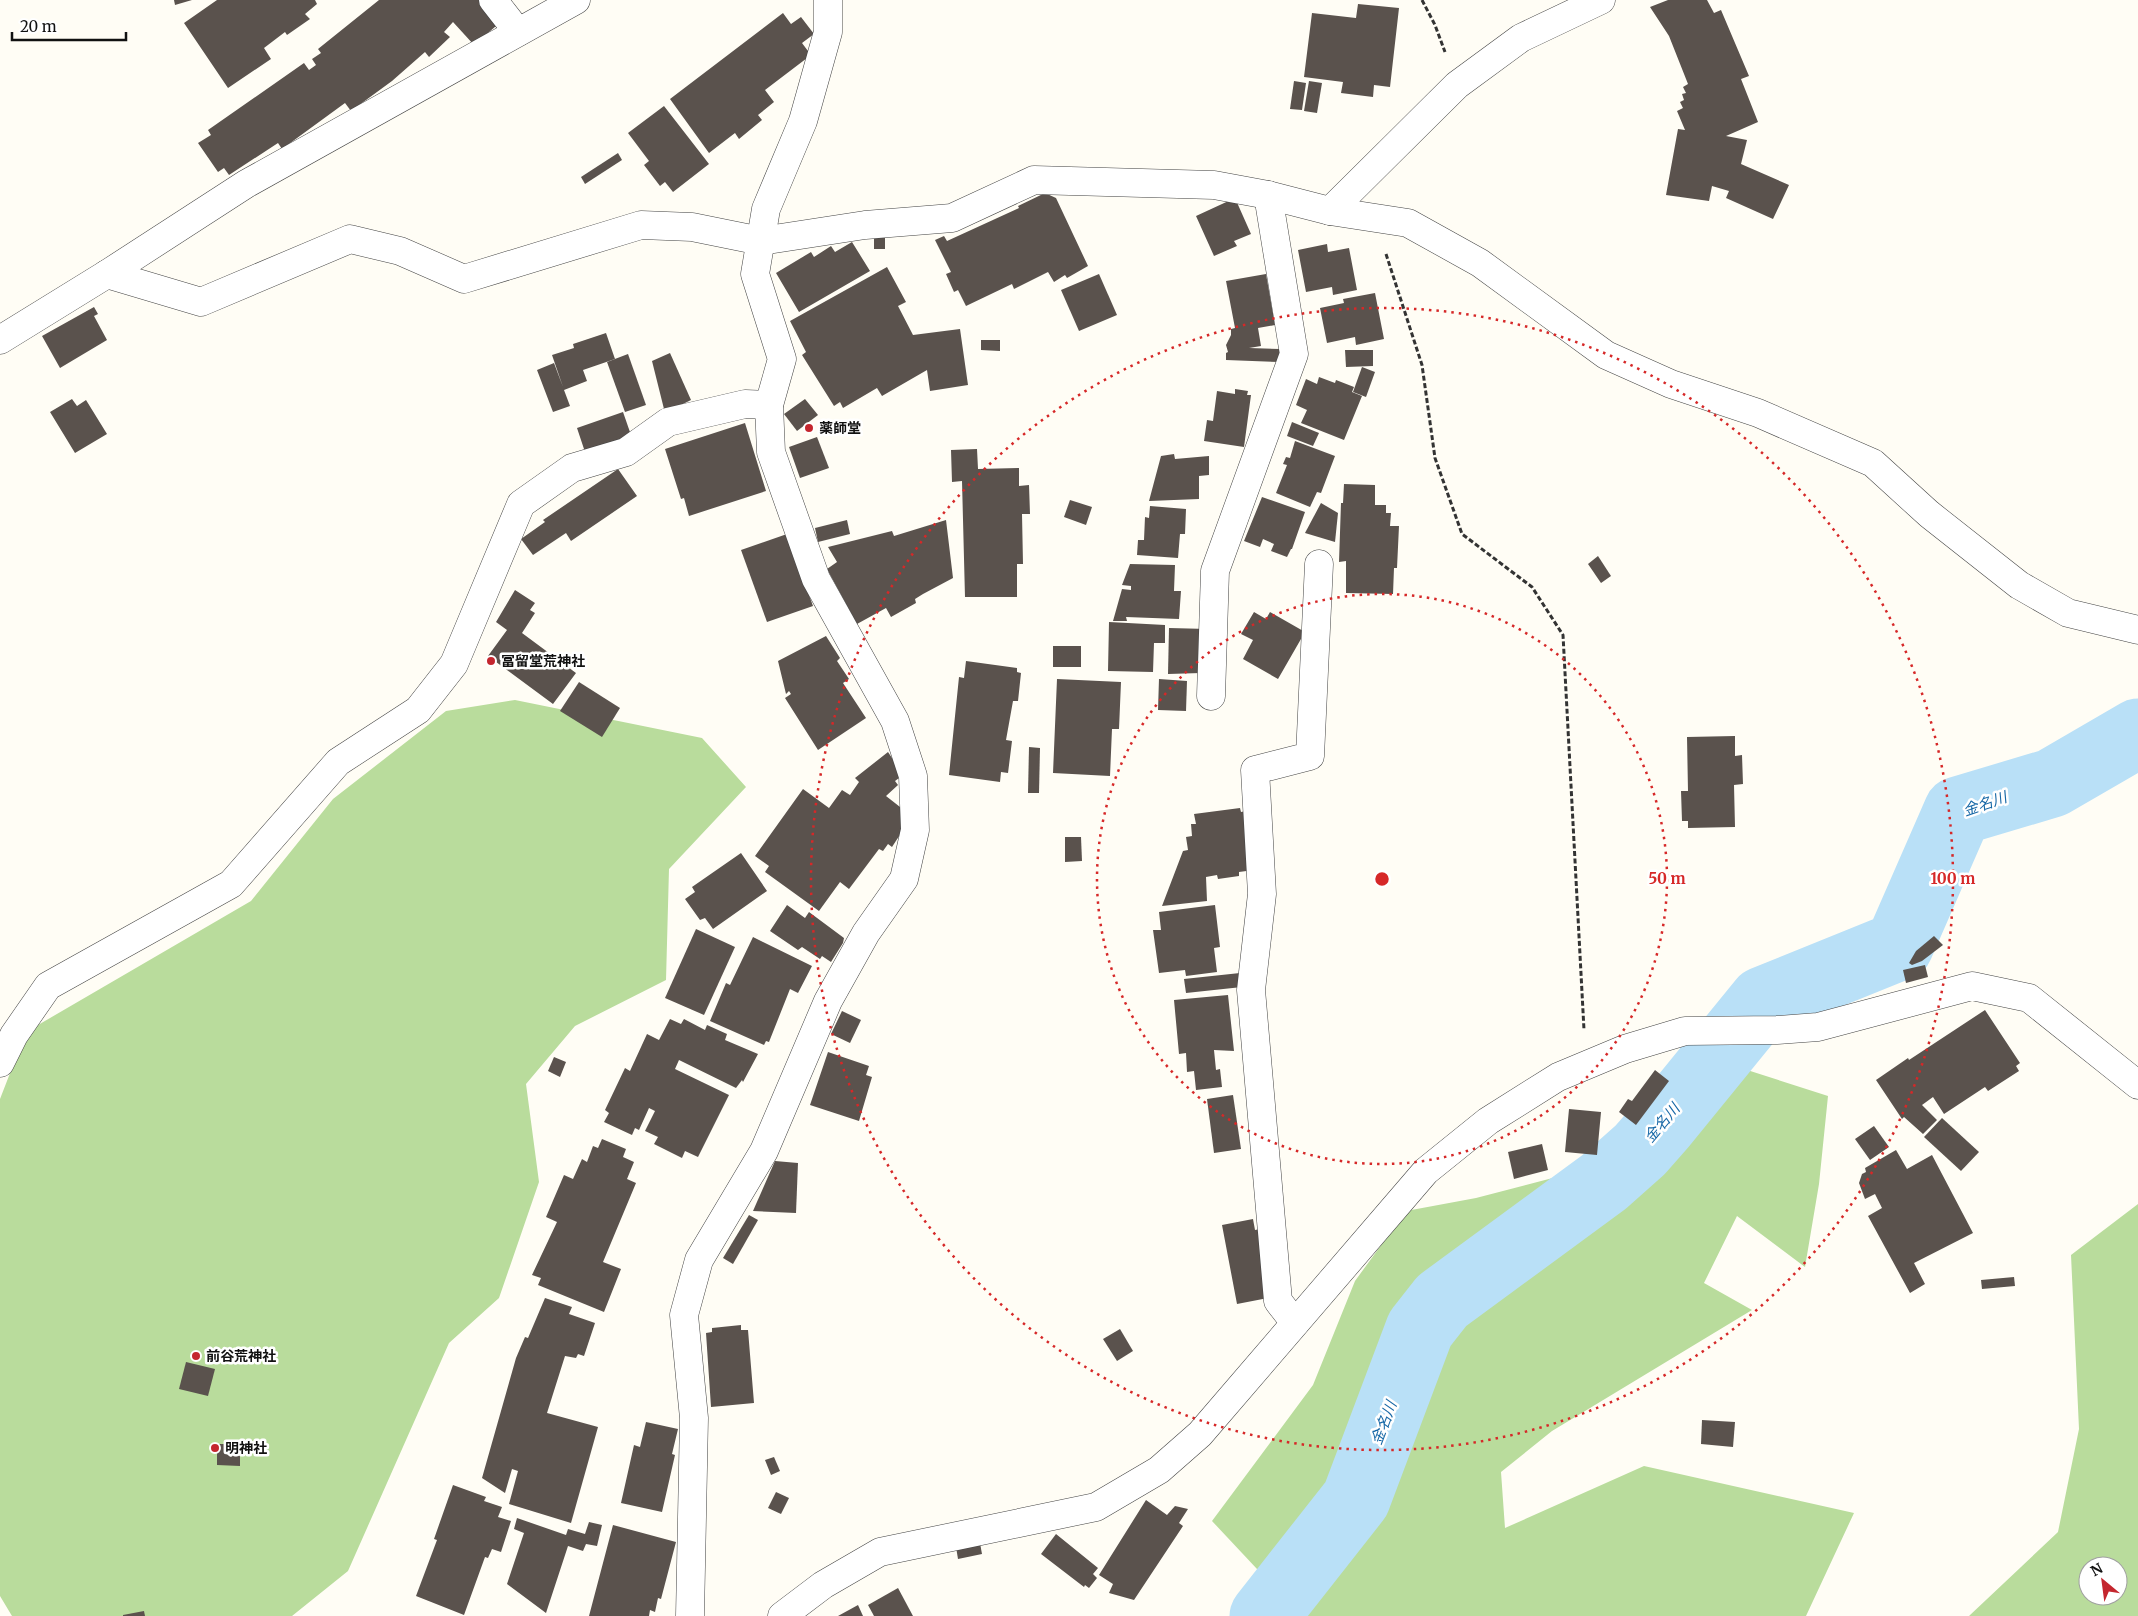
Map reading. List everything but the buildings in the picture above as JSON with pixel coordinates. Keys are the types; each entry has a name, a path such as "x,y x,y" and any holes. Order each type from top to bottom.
{"street":[{"path":"493,0 518,32"},
{"path":"0,340 107,274 246,184 576,0"},
{"path":"690,1616 694,1418 684,1315 699,1260 764,1151 828,1002 866,933 904,879 915,830 913,776 895,721 816,579 771,452 768,405 782,359 755,274 766,210 804,121 828,32 828,0"},
{"path":"1330,211 1458,85 1521,38 1602,0"},
{"path":"107,274 201,302 350,239 400,251 464,279 641,225 692,227 761,241 866,225 952,218 1034,180 1214,185 1268,195 1330,211 1408,223 1480,263 1606,355 1671,384 1758,413 1873,463 1929,514 2019,585 2068,613 2138,630"},
{"path":"1211,696 1215,571 1294,354 1268,195"},
{"path":"0,1063 14,1034 48,986 230,884 338,762 418,710 454,664 521,504 572,468 626,452 668,422 745,404 768,405"},
{"path":"1295,1323 1278,1301 1251,990 1262,894 1255,770 1310,756 1319,564"},
{"path":"782,1616 823,1585 880,1552 1096,1507 1159,1470 1200,1434 1426,1171 1488,1121 1558,1077 1625,1049 1684,1031 1778,1030 1818,1027 1972,986 2029,998 2138,1085"}],"path":[{"path":"1422,0 1435,25 1458,85"},
{"path":"1374,218 1422,365 1435,458 1462,534 1532,587 1563,635 1586,1065"}],"green space":[{"path":"515,700 702,738 746,787 669,869 666,980 575,1026 526,1084 539,1182 499,1298 449,1343 348,1571 292,1616 12,1616 0,1596 0,1099 26,1032 251,901 333,799 446,711"},
{"path":"1719,1061 1828,1096 1819,1184 1805,1267 1737,1216 1704,1283 1752,1310 1552,1431 1501,1472 1505,1528 1644,1466 1854,1513 1806,1616 1282,1616 1287,1601 1212,1521 1313,1385 1355,1281 1406,1211 1476,1198 1606,1164 1670,1131"},
{"path":"2138,1204 2138,1616 1969,1616 2058,1532 2079,1429 2071,1255"}],"waterway":[{"name":"金名川","path":"1264,1616 1356,1499 1420,1329 1442,1301 1604,1182 1640,1150 1763,1001 1899,946 1958,811 2052,783 2138,733"}],"place":[{"name":"薬師堂","path":"809,428"},
{"name":"冨留堂荒神社","path":"491,661"},
{"name":"前谷荒神社","path":"196,1356"},
{"name":"明神社","path":"215,1448"}]}
